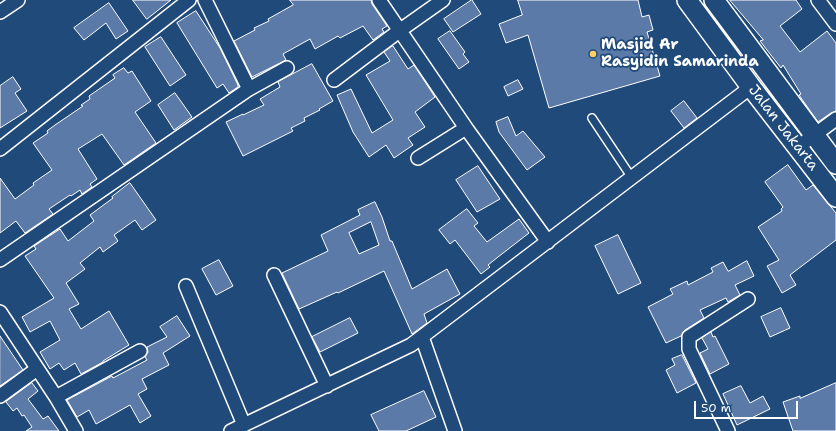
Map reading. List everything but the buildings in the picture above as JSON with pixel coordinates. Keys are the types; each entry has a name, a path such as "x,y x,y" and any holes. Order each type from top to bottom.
{"main road":[{"name":"Jalan Jakarta","path":"687,0 751,87 836,197"},
{"name":"Jalan Jakarta","path":"714,0 836,164"}],"street":[{"path":"0,12 18,0"},
{"path":"0,149 188,0"},
{"path":"205,0 249,89"},
{"path":"379,0 466,128 548,242"},
{"path":"334,80 443,0"},
{"path":"818,0 834,16"},
{"path":"0,260 249,89 287,68"},
{"path":"231,431 411,345 751,87"},
{"path":"798,147 836,118"},
{"path":"418,158 466,128"},
{"path":"274,275 327,386"},
{"path":"186,286 244,425"},
{"path":"728,431 689,349 688,341 689,337 748,299"},
{"path":"0,312 4,327 37,369 76,431"},
{"path":"422,337 450,429"},
{"path":"56,397 140,351"},
{"path":"0,396 37,369"}],"lane":[{"path":"592,118 632,178"}],"place":[{"name":"Masjid Ar Rasyidin Samarinda","path":"593,54"}]}
